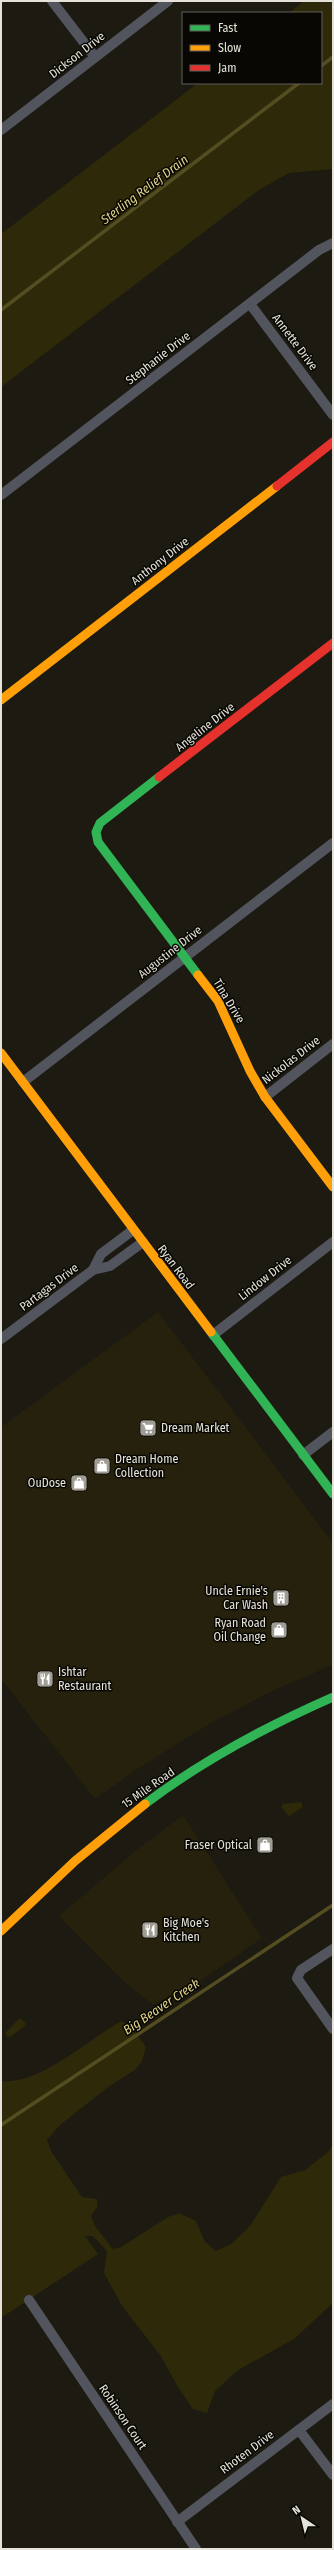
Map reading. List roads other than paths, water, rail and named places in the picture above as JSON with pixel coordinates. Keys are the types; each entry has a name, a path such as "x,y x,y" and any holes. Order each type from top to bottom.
{"street":[{"path":"52,1 95,58"},
{"name":"Dickson Drive","path":"1,130 168,1"},
{"name":"Stephanie Drive","path":"1,496 319,250 333,243"},
{"name":"Annette Drive","path":"250,304 333,415"},
{"name":"Anthony Drive","path":"1,700 333,442"},
{"name":"Angeline Drive","path":"96,832 100,823 333,643"},
{"name":"Tina Drive","path":"96,832 98,842 218,1001 250,1071 265,1097 333,1187"},
{"name":"Augustine Drive","path":"23,1082 333,843"},
{"name":"Nickolas Drive","path":"265,1097 333,1044"},
{"name":"Ryan Road","path":"1,1053 302,1455 333,1494"},
{"path":"93,1270 101,1254 133,1230"},
{"path":"93,1270 110,1266 143,1242"},
{"name":"Lindow Drive","path":"213,1335 333,1242"},
{"name":"Partagas Drive","path":"1,1339 93,1270"},
{"path":"302,1455 333,1432"},
{"name":"15 Mile Road","path":"1,1931 66,1868 146,1803 192,1771 279,1721 333,1697"},
{"path":"333,1949 302,1970 297,1978 333,2029"},
{"name":"Robinson Court","path":"29,2300 196,2549"},
{"name":"Rhoten Drive","path":"177,2522 333,2404"},
{"path":"299,2430 333,2475"}],"waterway":[{"name":"Sterling Relief Drain","path":"322,65 333,57"},
{"name":"Sterling Relief Drain","path":"1,310 298,84"},
{"name":"Big Beaver Creek","path":"1,2125 333,1905"}],"place":[{"name":"Dream Market","path":"148,1428"},
{"name":"Dream Home Collection","path":"102,1466"},
{"name":"OuDose","path":"79,1483"},
{"name":"Uncle Ernie's Car Wash","path":"281,1598"},
{"name":"Ryan Road Oil Change","path":"279,1630"},
{"name":"Ishtar Restaurant","path":"45,1679"},
{"name":"Fraser Optical","path":"265,1845"},
{"name":"Big Moe's Kitchen","path":"150,1930"}]}
